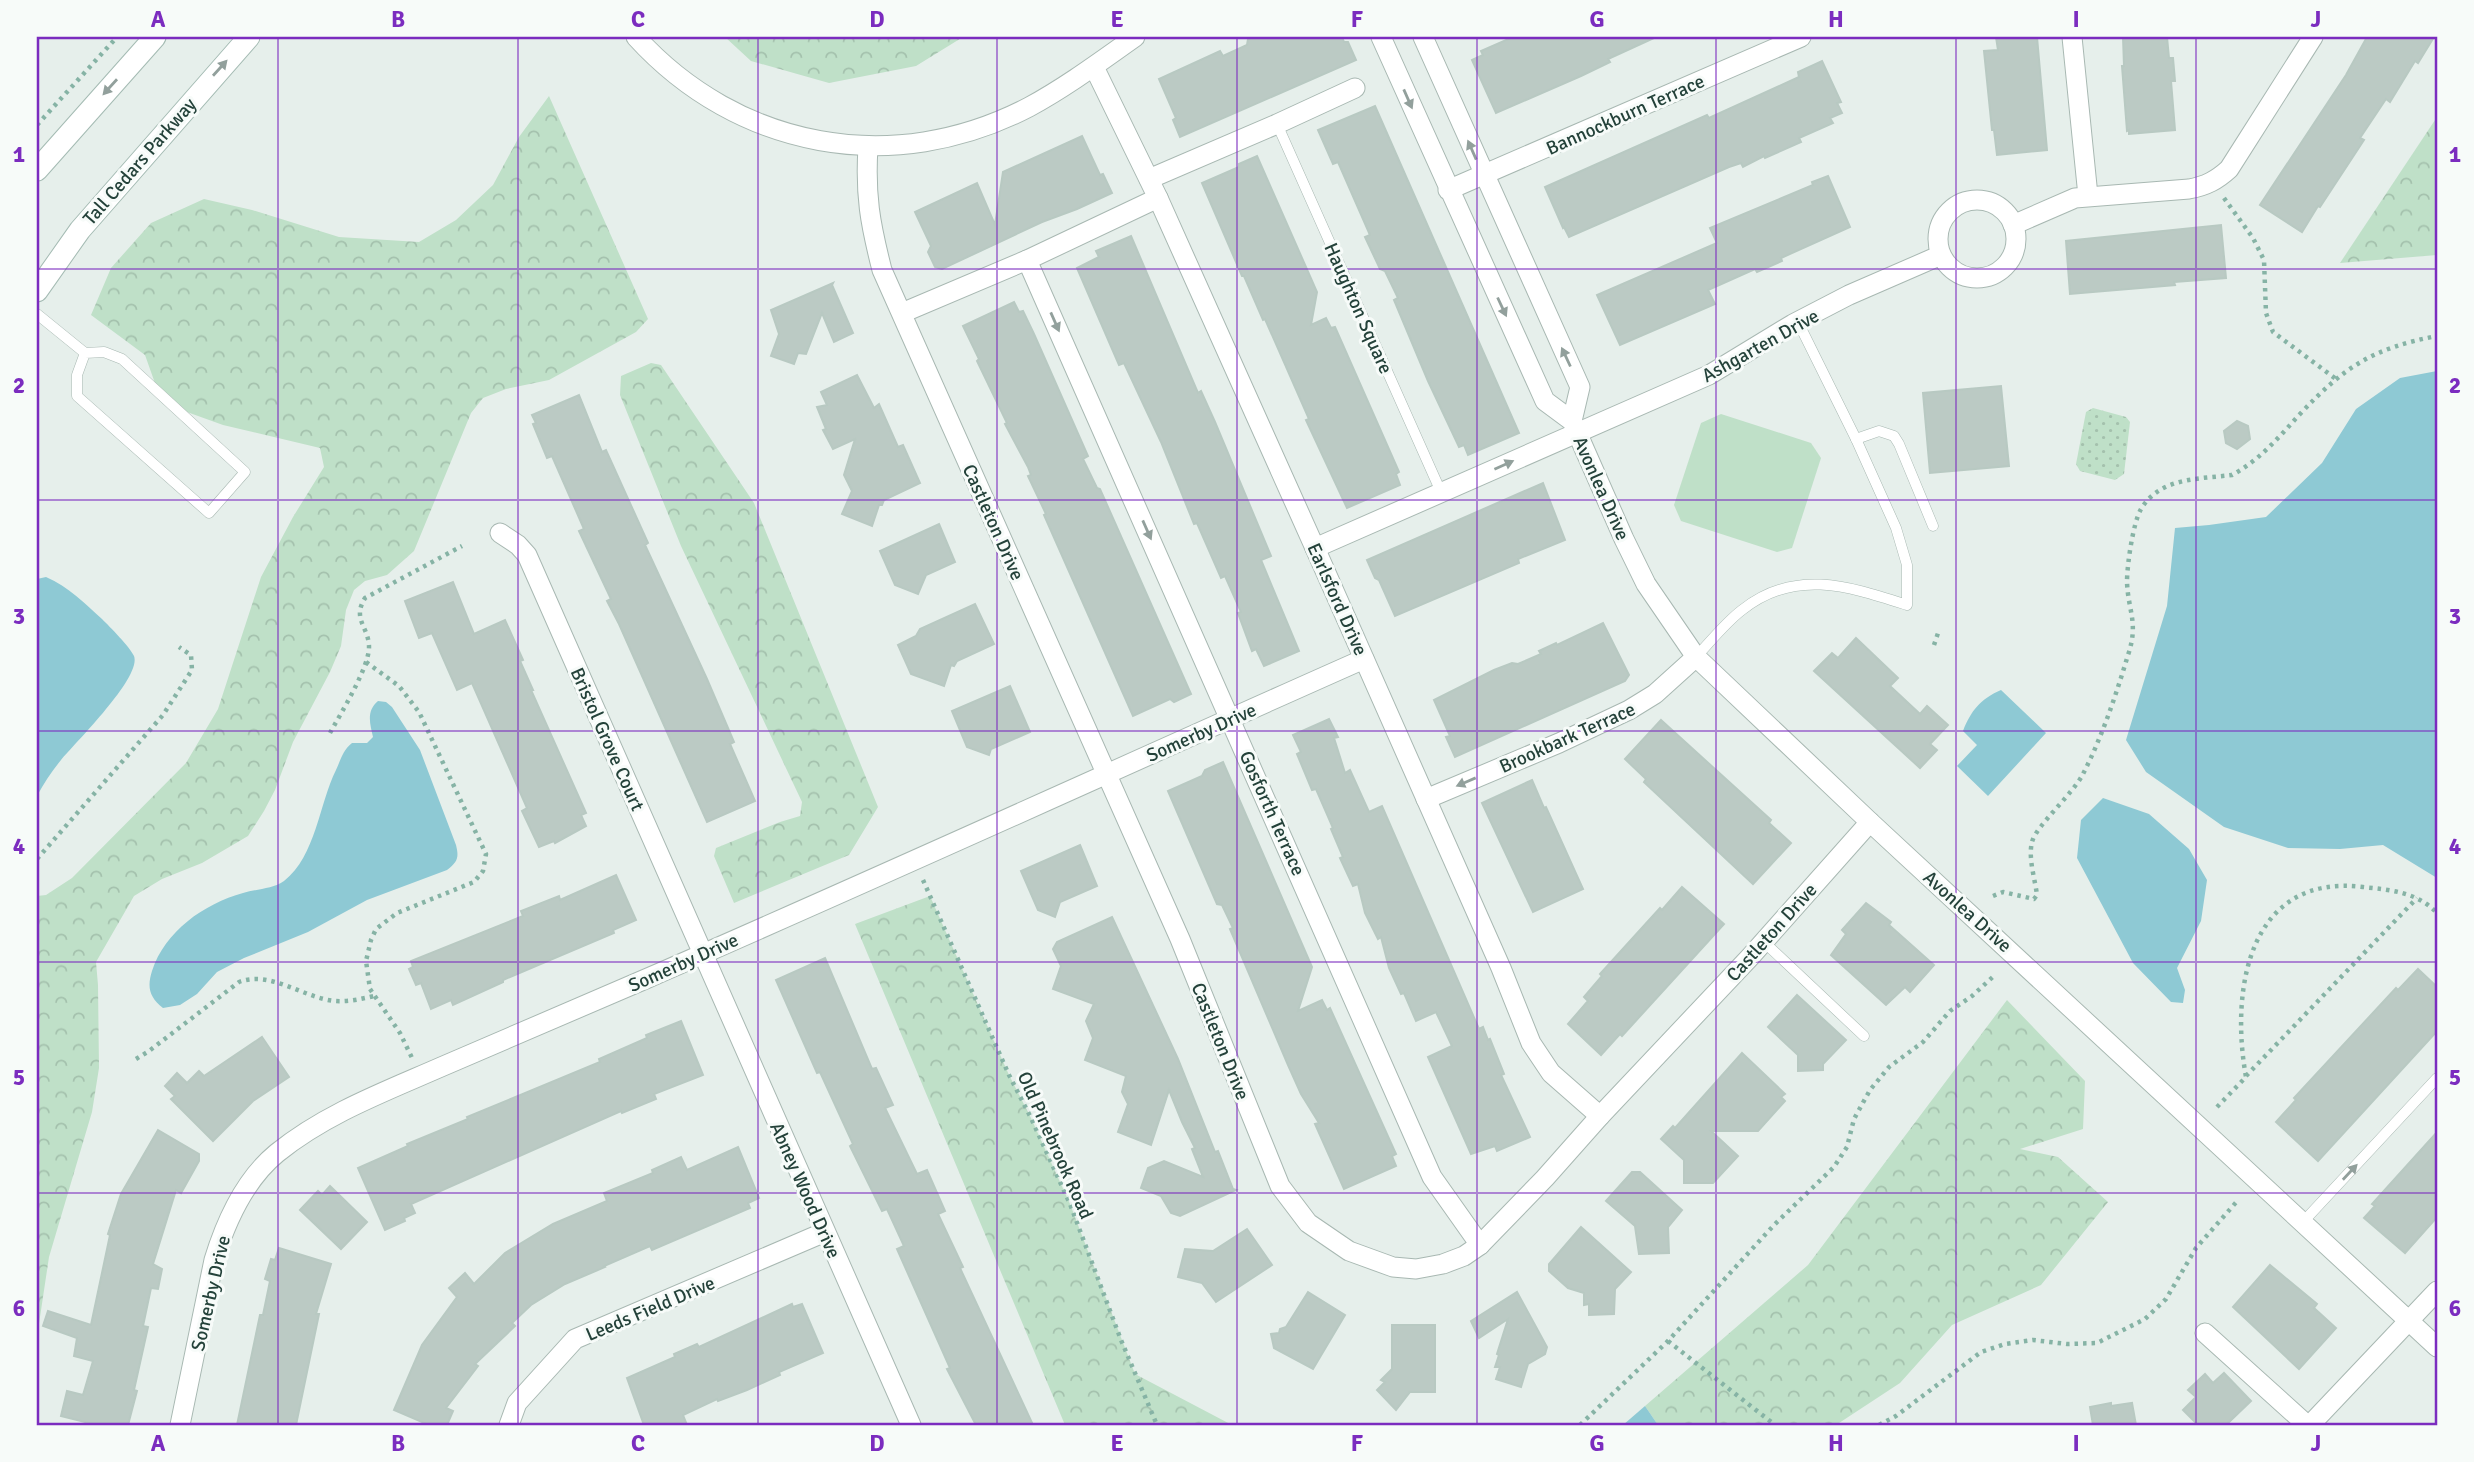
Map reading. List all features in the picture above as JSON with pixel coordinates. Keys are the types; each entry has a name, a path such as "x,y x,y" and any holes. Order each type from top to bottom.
{"main road":[{"path":"37,170 155,37"},
{"name":"Tall Cedars Parkway","path":"39,282 98,209 249,37"}],"street":[{"path":"636,37 680,80 704,97 747,118 800,136 868,147 928,141 975,128 1027,108 1094,67 1136,37"},
{"name":"Avonlea Drive","path":"1381,37 1545,401 1575,428 1646,584 1696,657 1870,822 2437,1346"},
{"name":"Avonlea Drive","path":"1423,37 1580,387 1575,428"},
{"name":"Bannockburn Terrace","path":"1448,190 1801,37"},
{"path":"2072,37 2088,196"},
{"path":"2013,225 2063,202 2088,196 2189,189 2215,181 2229,169 2313,37"},
{"name":"Earlsford Drive","path":"1094,67 1158,198 1315,548 1531,1043 1552,1073 1600,1116"},
{"path":"1149,179 1355,88"},
{"name":"Castleton Drive","path":"868,147 866,197 882,270 1180,939 1280,1186 1308,1223 1349,1251 1393,1267 1416,1269 1443,1264 1464,1256 1480,1245 1764,942 1870,822"},
{"path":"902,313 1027,260 1158,198"},
{"path":"1967,201 1989,202 1999,207 2013,225 2015,246 2006,266 1997,273 1987,277 1965,277 1947,265 1941,255 1938,233 1942,222 1948,213 1967,201"},
{"name":"Ashgarten Drive","path":"1575,428 1709,375 1849,295 1941,255"},
{"name":"Gosforth Terrace","path":"1027,260 1432,1177 1480,1245"},
{"path":"1315,548 1575,428"},
{"name":"Bristol Grove Court","path":"500,533 527,555 702,954"},
{"name":"Brookbark Terrace","path":"1426,799 1629,710 1655,694 1696,657"},
{"name":"Somerby Drive","path":"180,1425 214,1261 232,1211 253,1178 274,1155 327,1119 1364,660"},
{"name":"Abney Wood Drive","path":"702,954 911,1425"},
{"name":"Leeds Field Drive","path":"509,1425 517,1403 575,1339 825,1232"},
{"path":"2205,1333 2308,1425 2437,1291"}],"lane":[{"name":"Haughton Square","path":"1277,124 1441,492"},
{"path":"37,314 85,353 104,352 122,359 245,472 209,513 77,396 77,375 85,353"},
{"path":"1696,657 1739,612 1752,602 1786,586 1813,583 1841,586 1907,605 1907,565 1896,528 1856,439 1798,322"},
{"path":"1856,439 1879,430 1894,436 1933,526"},
{"path":"1764,942 1864,1036"},
{"path":"2303,1222 2437,1078"}],"path":[{"path":"37,125 117,37"},
{"path":"2223,198 2253,238 2264,260 2266,313 2273,332 2336,379"},
{"path":"1993,896 2003,892 2034,898 2037,895 2032,841 2066,800 2082,775 2109,710 2132,641 2134,619 2127,582 2131,551 2142,508 2154,493 2170,484 2232,475 2277,441 2336,379 2353,366 2377,353 2407,342 2437,336"},
{"path":"330,733 366,662 368,640 359,614 359,607 365,598 462,546"},
{"path":"1934,645 1939,630"},
{"path":"37,859 163,715 182,689 192,670 191,655 178,647"},
{"path":"366,662 399,686 419,712 486,854 483,871 474,882 397,914 376,929 368,950 367,976 374,996 400,1032 420,1077"},
{"name":"Old Pinebrook Road","path":"923,880 1009,1075 1070,1204 1121,1340 1157,1425"},
{"path":"2246,1077 2241,1002 2256,943 2274,913 2299,894 2328,885 2387,890 2426,902 2437,913"},
{"path":"2217,1107 2417,898"},
{"path":"1580,1425 1668,1340 1774,1225 1834,1167 1847,1147 1854,1119 1870,1090 1889,1067 1923,1042 1950,1012 1996,974"},
{"path":"136,1059 239,982 250,978 263,979 335,1001 374,996"},
{"path":"1879,1425 1896,1416 1981,1352 2005,1344 2032,1340 2067,1344 2096,1343 2145,1319 2166,1298 2196,1248 2239,1199"},
{"path":"1668,1340 1775,1425"}],"green space":[{"path":"725,37 963,37 916,66 829,83 751,61"},
{"path":"549,96 648,319 636,332 549,380 506,389 483,398 471,413 414,551 387,575 365,581 354,590 346,610 341,646 330,672 293,742 275,790 248,836 202,863 162,879 134,896 96,962 99,1068 92,1112 49,1257 37,1337 37,896 46,895 72,878 186,763 218,709 261,577 324,467 320,448 223,425 162,403 145,355 91,315 111,268 151,223 204,199 252,210 339,237 419,242 456,220 493,185 519,137"},
{"path":"2437,117 2437,255 2340,263"},
{"path":"651,363 661,365 754,503 878,807 849,855 734,903 714,856 716,848 800,816 802,802 681,546 620,395 621,376"},
{"path":"2093,408 2126,417 2130,422 2124,474 2115,480 2080,471 2076,464 2086,412"},
{"path":"1721,414 1811,443 1821,458 1792,548 1777,552 1681,521 1674,505 1701,423"},
{"path":"930,896 1009,1075 1070,1204 1135,1374 1232,1425 1065,1425 855,924"},
{"path":"2007,1000 2085,1081 2083,1129 2020,1149 2058,1157 2108,1202 2041,1285 1952,1325 1900,1383 1836,1425 1658,1425 1645,1406 1808,1265"}],"water":[{"path":"2437,371 2437,878 2383,845 2340,849 2288,848 2224,827 2146,772 2126,740 2167,606 2175,528 2266,517 2322,463 2356,409 2400,378"},
{"path":"46,577 69,590 106,623 132,652 134,666 118,694 58,764 37,796 37,579"},
{"path":"2001,690 2046,733 1988,796 1957,766 1977,745 1963,731 1969,717 1977,706"},
{"path":"378,701 386,702 392,707 420,750 456,845 455,862 447,870 367,900 308,932 244,958 217,972 197,994 180,1005 163,1008 152,996 150,982 152,971 166,943 188,921 214,904 280,884 295,870 310,844 344,752 352,743 367,743 373,737 370,713"},
{"path":"2103,798 2149,814 2189,849 2207,880 2201,921 2177,968 2185,990 2183,1003 2171,1002 2133,963 2077,858 2081,820"},
{"path":"1645,1406 1658,1425 1623,1425"}],"building":[{"path":"1342,37 1344,42 1348,42 1356,60 1180,137 1173,120 1176,118 1159,79 1220,51 1223,56 1247,45 1248,39"},
{"path":"1513,37 1656,37 1608,59 1610,62 1581,76 1496,113 1472,60 1483,55 1481,51"},
{"path":"1996,37 2037,37 2047,150 1997,155 1984,51 1998,50"},
{"path":"2123,37 2167,37 2169,58 2173,58 2175,81 2171,81 2175,130 2129,134 2129,130 2127,131 2122,66"},
{"path":"2367,37 2434,37 2418,63 2415,61 2390,102 2386,99 2360,138 2364,140 2302,232 2260,205 2346,75"},
{"path":"1822,61 1841,102 1837,103 1842,113 1830,118 1833,123 1799,138 1801,142 1765,158 1764,156 1743,167 1741,163 1729,167 1569,237 1545,187 1707,115 1709,118 1799,77 1798,72"},
{"path":"1375,106 1519,433 1468,455 1464,445 1459,447 1428,381 1394,300 1398,298 1365,237 1370,235 1338,162 1333,164 1318,130"},
{"path":"1082,136 1100,175 1103,174 1112,193 942,269 935,267 928,252 931,246 915,212 977,183 995,225 1003,172"},
{"path":"1257,156 1317,292 1311,325 1326,318 1331,328 1335,327 1399,472 1396,474 1400,485 1347,508 1306,420 1309,419 1265,319 1263,320 1242,276 1202,183"},
{"path":"1828,176 1850,227 1781,258 1782,261 1757,272 1755,269 1708,290 1715,304 1620,345 1597,295 1717,243 1710,228 1813,185 1812,182"},
{"path":"2221,225 2226,278 2070,294 2066,241"},
{"path":"1131,236 1198,393 1201,391 1215,422 1271,556 1261,560 1299,651 1264,666 1256,649 1252,651 1238,613 1241,612 1225,576 1221,578 1197,523 1194,524 1161,442 1124,363 1119,365 1077,268 1099,257 1096,251"},
{"path":"833,283 853,333 834,342 822,313 806,354 798,353 794,364 771,356 779,334 771,310"},
{"path":"1014,302 1019,312 1023,311 1034,334 1088,456 1083,459 1097,488 1100,489 1191,694 1174,702 1170,699 1133,716 1044,515 1046,514 1028,476 1031,475 1028,467 1005,424 1007,423 963,326"},
{"path":"857,375 874,408 879,404 898,447 903,445 920,483 884,500 882,505 879,505 872,526 842,514 852,491 844,475 855,439 833,449 823,430 826,429 817,407 827,405 821,392"},
{"path":"2001,386 2009,466 1930,473 1923,393"},
{"path":"579,395 602,452 606,450 648,543 645,545 707,679 734,742 730,744 755,801 707,822 607,601 611,599 579,531 584,529 552,456 547,458 533,424 536,423 532,415"},
{"path":"2237,421 2248,426 2250,439 2237,449 2226,443 2224,431"},
{"path":"1543,483 1565,540 1518,559 1519,563 1395,616 1367,560"},
{"path":"939,524 955,562 926,575 918,594 895,585 880,551"},
{"path":"453,582 474,634 505,620 523,660 520,661 531,690 586,813 581,815 586,826 555,843 554,841 539,847 522,811 527,808 472,683 457,690 432,633 419,638 405,601"},
{"path":"975,604 994,644 957,661 954,666 951,665 944,686 911,674 898,645 916,636 920,629"},
{"path":"1603,623 1629,675 1625,681 1455,757 1446,737 1450,736 1434,700 1494,670 1541,654 1539,651"},
{"path":"1856,638 1898,678 1890,686 1920,714 1927,706 1948,725 1930,744 1937,750 1920,768 1814,671 1832,653 1838,658"},
{"path":"1010,686 1030,732 991,749 989,755 967,747 952,711"},
{"path":"1329,719 1338,737 1334,738 1345,773 1350,770 1369,812 1382,806 1479,1029 1483,1027 1488,1040 1490,1039 1504,1074 1501,1075 1530,1137 1497,1151 1495,1146 1471,1154 1428,1057 1452,1046 1436,1012 1416,1021 1404,993 1401,994 1389,968 1381,937 1378,939 1365,913 1358,884 1353,886 1340,858 1343,857 1331,829 1333,828 1316,789 1312,790 1297,754 1301,752 1293,735"},
{"path":"1661,720 1771,820 1769,823 1791,843 1753,884 1644,782 1646,779 1625,759"},
{"path":"1223,762 1312,967 1298,1011 1322,1000 1327,1010 1330,1008 1396,1154 1392,1156 1396,1166 1344,1189 1315,1124 1319,1123 1301,1094 1230,929 1233,928 1222,905 1217,904 1168,791 1202,776 1205,770"},
{"path":"1532,780 1583,889 1533,912 1482,803"},
{"path":"1080,845 1097,886 1060,902 1055,917 1038,910 1021,871"},
{"path":"616,875 636,920 613,930 614,933 503,980 453,1005 451,1000 431,1009 421,983 416,985 409,969 413,967 411,961 523,916 521,911 559,896 560,900"},
{"path":"1682,887 1724,924 1622,1036 1620,1034 1601,1055 1568,1024 1588,1001 1584,997 1602,976 1600,974"},
{"path":"1866,903 1891,922 1889,925 1934,965 1910,992 1905,987 1886,1005 1831,955 1846,934 1842,930"},
{"path":"1112,917 1178,1059 1215,1152 1218,1151 1233,1189 1236,1190 1180,1216 1171,1213 1161,1196 1141,1188 1148,1168 1164,1161 1203,1177 1192,1149 1195,1148 1169,1090 1151,1145 1118,1132 1128,1104 1122,1092 1126,1076 1085,1060 1093,1038 1086,1021 1094,1004 1053,989 1061,966 1053,949 1057,942"},
{"path":"825,958 872,1069 876,1068 893,1105 885,1108 917,1174 927,1170 945,1211 938,1214 963,1267 960,1268 1033,1425 976,1425 947,1369 950,1368 897,1249 904,1246 887,1209 882,1211 850,1146 853,1144 820,1072 817,1073 776,980"},
{"path":"2418,969 2437,987 2437,1031 2318,1161 2276,1122 2296,1100 2294,1098 2396,988 2398,990"},
{"path":"1797,995 1846,1040 1823,1064 1823,1070 1798,1071 1798,1055 1768,1027"},
{"path":"681,1021 703,1075 654,1094 656,1099 622,1113 621,1111 411,1204 415,1213 385,1230 358,1168 468,1119 467,1117 600,1062 599,1059 647,1038 646,1035"},
{"path":"262,1037 289,1077 253,1101 213,1141 171,1099 175,1096 165,1086 177,1073 187,1083 199,1071 204,1076"},
{"path":"1742,1053 1785,1094 1781,1097 1785,1101 1758,1131 1711,1131 1738,1156 1713,1183 1684,1183 1684,1160 1661,1139 1673,1126 1675,1128"},
{"path":"158,1130 199,1154 199,1161 181,1193 176,1190 153,1264 162,1269 158,1289 151,1288 143,1326 148,1327 128,1425 97,1425 61,1416 67,1391 83,1395 93,1361 74,1356 77,1338 43,1326 48,1311 91,1325 110,1235 108,1234 121,1194"},
{"path":"2437,1132 2437,1217 2405,1253 2364,1218 2375,1206 2372,1204"},
{"path":"738,1147 759,1198 748,1203 750,1208 652,1250 650,1246 604,1266 565,1284 531,1305 512,1323 515,1326 475,1364 478,1366 446,1408 453,1411 447,1425 429,1425 394,1410 422,1345 457,1297 449,1288 465,1273 474,1284 505,1253 553,1224 607,1201 604,1193 653,1173 652,1170 681,1157 687,1170"},
{"path":"1632,1172 1640,1172 1682,1210 1668,1227 1669,1253 1639,1254 1635,1226 1606,1201"},
{"path":"330,1186 367,1222 341,1249 300,1210 318,1191 322,1195"},
{"path":"1581,1227 1631,1272 1615,1289 1614,1314 1589,1315 1589,1304 1584,1305 1584,1293 1568,1288 1549,1271 1549,1264"},
{"path":"1247,1229 1272,1265 1216,1302 1202,1283 1178,1277 1185,1249 1213,1251"},
{"path":"279,1248 331,1264 316,1314 319,1314 296,1425 237,1425 260,1315 263,1315 270,1281 265,1279 271,1259 275,1260"},
{"path":"2270,1265 2317,1304 2314,1308 2336,1328 2299,1369 2233,1307"},
{"path":"1308,1292 1345,1315 1313,1369 1274,1348 1271,1334 1279,1333 1280,1329 1286,1327"},
{"path":"1517,1292 1547,1347 1545,1354 1528,1364 1521,1387 1496,1379 1500,1367 1495,1367 1499,1355 1497,1354 1508,1319 1479,1338 1471,1321"},
{"path":"792,1304 793,1307 802,1304 823,1353 779,1372 780,1375 747,1390 718,1401 717,1399 683,1415 687,1425 644,1425 627,1378 675,1357 674,1354 697,1344 699,1347"},
{"path":"1392,1325 1435,1325 1435,1392 1410,1392 1396,1410 1377,1390 1385,1382 1381,1380 1392,1369"},
{"path":"2224,1373 2251,1401 2226,1425 2198,1425 2183,1410 2196,1397 2188,1390 2205,1374 2213,1383"},
{"path":"2111,1403 2111,1406 2132,1403 2136,1425 2093,1425 2090,1407"}]}
